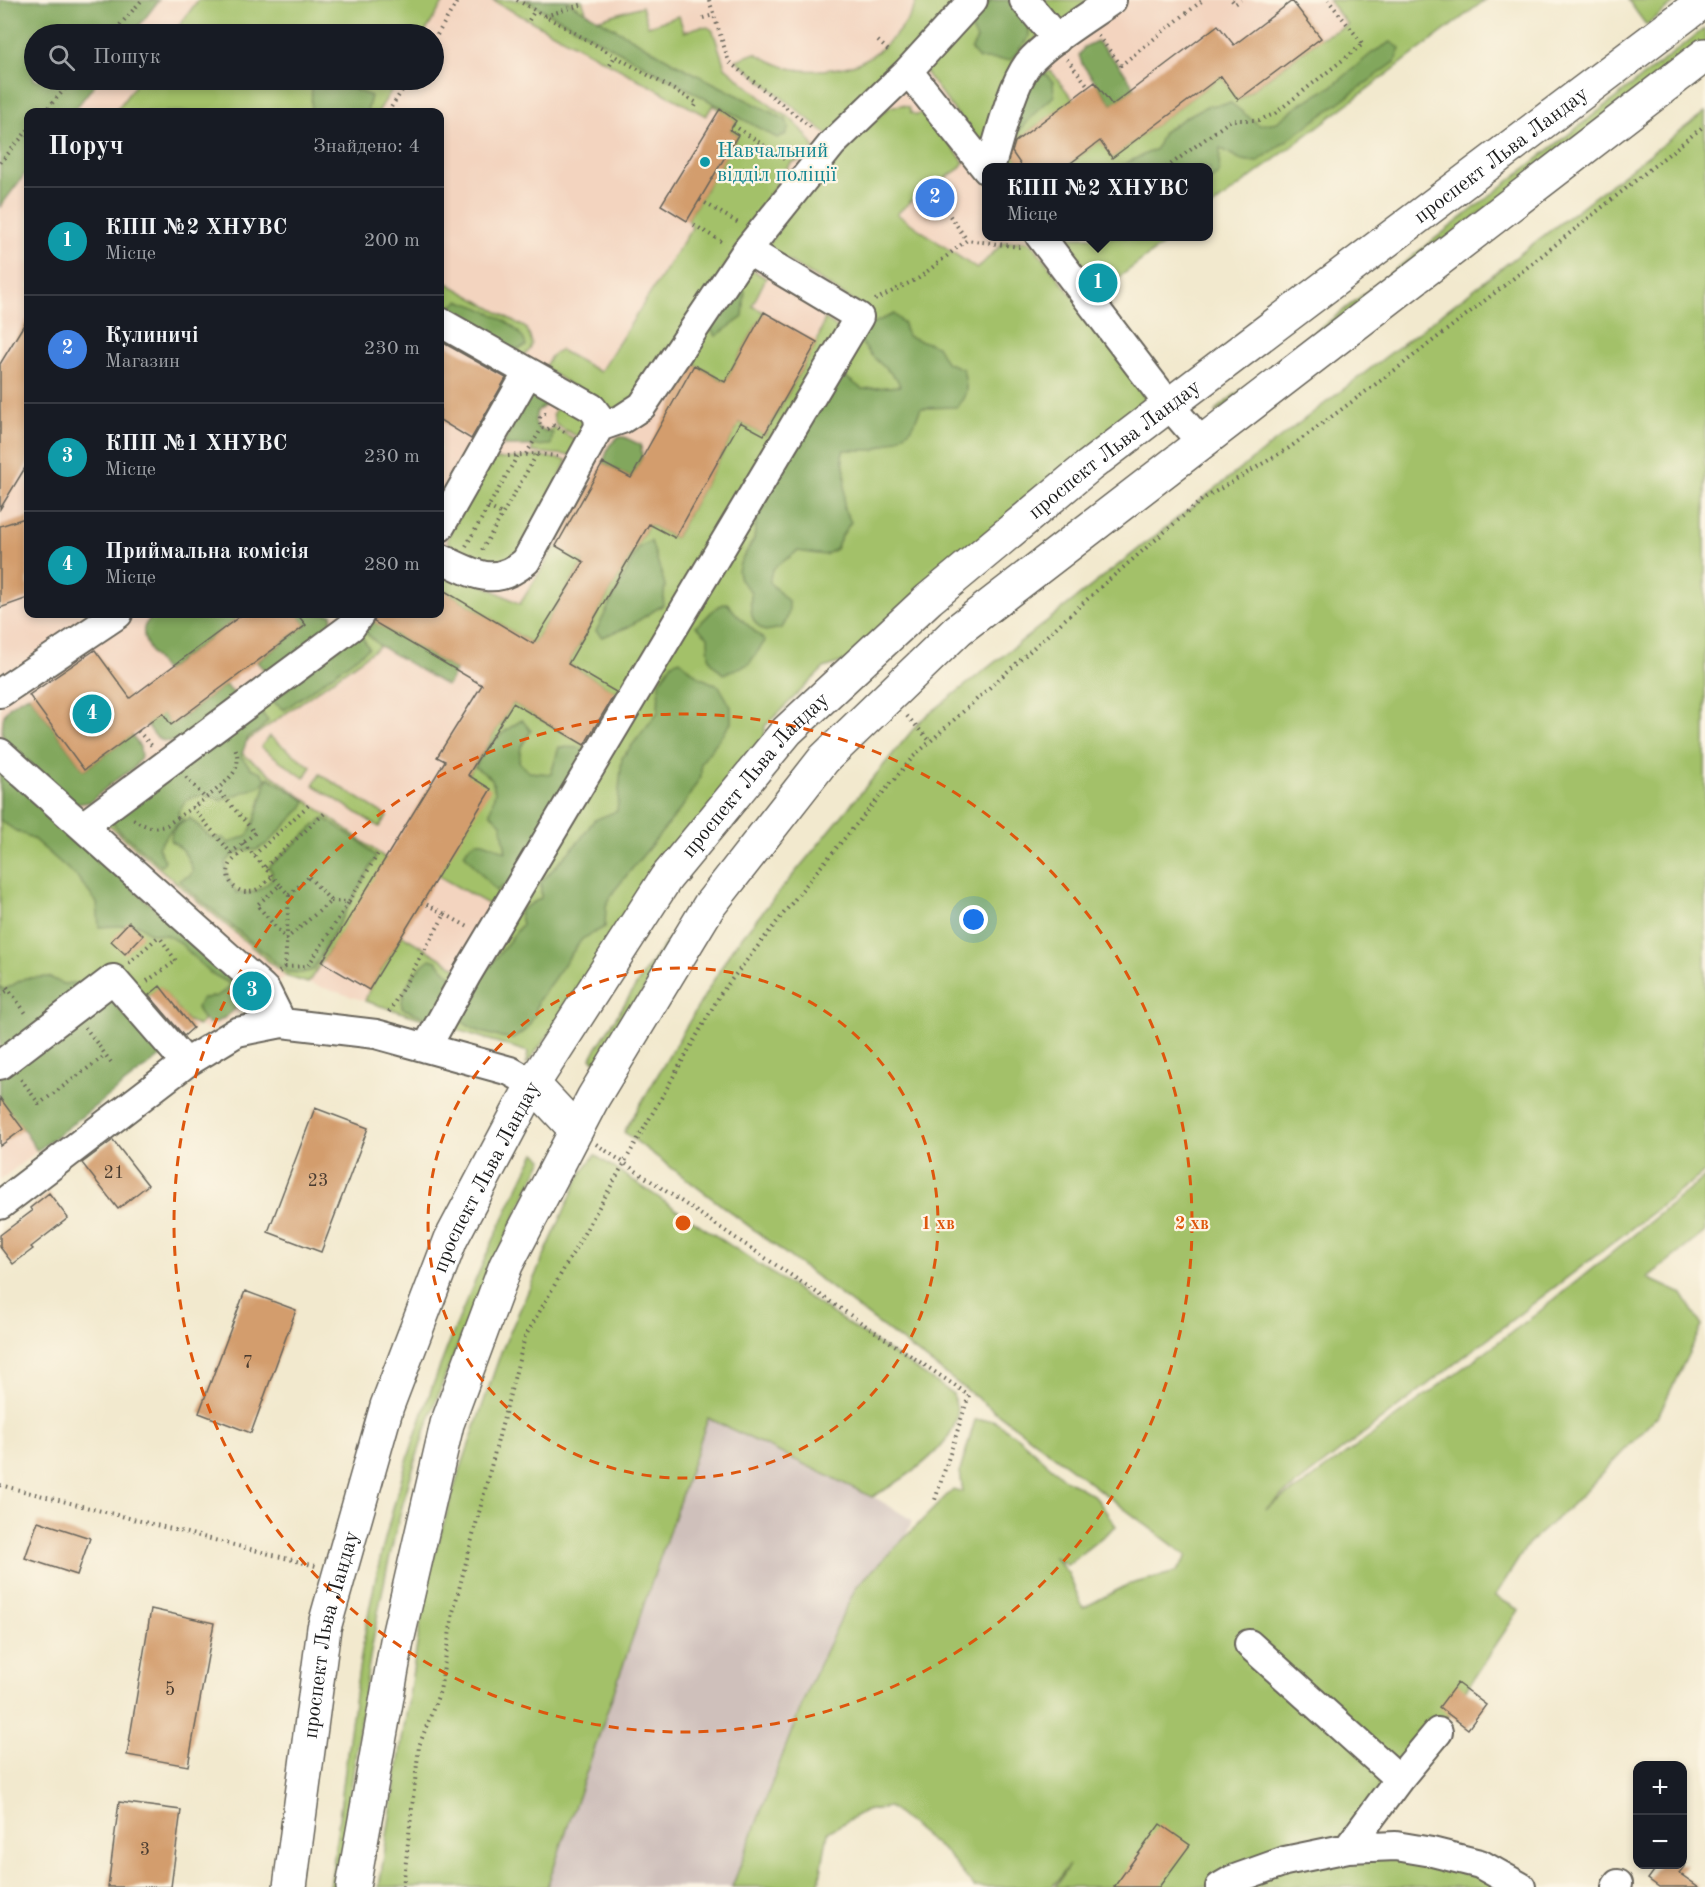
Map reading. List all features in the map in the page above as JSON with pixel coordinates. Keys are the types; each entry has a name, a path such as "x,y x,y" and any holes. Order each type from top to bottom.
{"main road":[{"name":"проспект Льва Ландау","path":"290,1887 324,1628 387,1406 451,1239 533,1084 666,878 786,731 929,599 1089,466 1705,0"},
{"name":"проспект Льва Ландау","path":"353,1887 397,1641 447,1424 506,1265 593,1098 709,906 824,759 958,630 1705,55"},
{"path":"533,1084 576,1130"}],"lane":[{"path":"599,427 622,419 642,406 750,246 832,144 908,71 973,0"},
{"path":"1024,0 1056,40"},
{"path":"991,163 1018,79 1038,53 1112,0"},
{"path":"908,71 984,163"},
{"path":"1046,244 1169,405 1201,442"},
{"path":"426,1048 462,983 859,317 750,246"},
{"path":"444,324 592,408 598,416 599,427 526,561 515,571 501,576 486,577 455,565"},
{"path":"444,520 528,372"},
{"path":"0,693 112,618"},
{"path":"82,826 351,627 357,618"},
{"path":"0,753 262,987 282,1023"},
{"path":"0,1065 113,979 186,1063"},
{"path":"0,1205 186,1063 237,1032 282,1023 376,1034 510,1071 533,1084"},
{"path":"1249,1644 1399,1779"},
{"path":"1348,1848 1399,1779 1438,1732"},
{"path":"1220,1887 1232,1880 1284,1861 1348,1848 1396,1846 1480,1864 1521,1887"}],"path":[{"path":"121,24 142,0"},
{"path":"444,24 458,0"},
{"path":"517,0 697,103 693,110"},
{"path":"709,0 729,62 832,144"},
{"path":"1085,19 1121,65 1203,0"},
{"path":"1232,0 1235,4 1241,0"},
{"path":"1173,163 1231,120 1258,120 1274,114 1364,44 1328,0"},
{"path":"545,16 584,4"},
{"path":"529,20 535,10"},
{"path":"703,18 714,15"},
{"path":"1056,40 1089,87"},
{"path":"610,64 615,56"},
{"path":"48,108 64,90"},
{"path":"391,108 402,90"},
{"path":"733,125 807,175"},
{"path":"403,1887 419,1746 440,1690 453,1612 525,1337 721,993 817,871 913,757 1104,584 1203,499 1289,448 1399,367 1705,125"},
{"path":"0,163 24,135"},
{"path":"700,200 750,246"},
{"path":"943,206 967,240"},
{"path":"694,225 750,246"},
{"path":"859,317 873,301 919,278 967,240 982,241"},
{"path":"987,241 1046,244"},
{"path":"550,414 554,418 553,425 548,429 542,428 539,423 541,415 550,414"},
{"path":"526,454 542,428"},
{"path":"455,565 518,454"},
{"path":"479,459 518,454 582,459"},
{"path":"455,565 502,514 537,454"},
{"path":"488,507 502,514"},
{"path":"906,715 930,741"},
{"path":"116,801 132,818 142,825 155,829 167,825 217,789 229,780 237,767 237,753 231,736 222,724"},
{"path":"192,807 231,854 255,833 217,789"},
{"path":"254,855 311,803"},
{"path":"265,867 325,813"},
{"path":"243,843 288,895 285,967"},
{"path":"248,848 231,862 229,876 234,887 240,891 254,891 273,876"},
{"path":"262,987 285,967 308,966 379,852"},
{"path":"288,895 309,877 331,902"},
{"path":"280,885 256,905 286,939"},
{"path":"286,939 331,902 349,902"},
{"path":"376,1034 445,914 422,902"},
{"path":"133,970 129,964 182,915"},
{"path":"143,984 176,961 159,936"},
{"path":"0,995 8,989 41,1034"},
{"path":"73,1010 113,1065"},
{"path":"39,1104 106,1056"},
{"path":"576,1130 969,1395 934,1503"},
{"path":"0,1485 340,1573"}],"shaded area":[{"path":"159,0 1485,0 1213,166 1213,163 982,163 982,241 1168,241 1013,357 703,781 527,1052 286,976 212,1032 198,1026 0,1180 0,207 24,175 24,618 444,618 444,108 76,108 90,90 444,90 444,24 141,24"},
{"path":"708,1418 879,1500 912,1520 769,1887 547,1887"}],"green space":[{"path":"0,0 159,0 141,24 24,24 24,90 90,90 76,108 24,108 24,175 0,207"},
{"path":"198,0 445,0 430,24 180,24"},
{"path":"492,0 582,0 590,22 642,6 648,26 679,16 684,32 699,27 710,28 725,67 776,110 789,117 815,148 804,160 792,162 786,169 652,383 625,410 606,408 544,368 551,356 560,350 600,372 692,228 688,219 738,135 730,130 736,121 713,105 706,116"},
{"path":"525,0 565,0 678,65 786,120 789,128 785,135 777,138"},
{"path":"917,0 961,0 829,136 736,60 755,53 797,70 826,70 855,64 879,50 895,35 909,18"},
{"path":"989,0 1014,0 1039,32 983,148 925,72 936,55"},
{"path":"991,0 1008,0 1029,25 1029,37 1011,60 979,59 971,50 977,39 972,30 973,23"},
{"path":"1038,0 1100,0 1060,25"},
{"path":"1328,0 1485,0 1213,206 1213,163 1071,163 1100,141 1113,157 1221,76 1239,100 1321,38 1348,25"},
{"path":"1628,0 1678,0 1646,25"},
{"path":"1705,28 1705,43 1215,414 1218,408"},
{"path":"1097,41 1120,66 1135,88 1112,105 1082,64 1079,55 1084,47"},
{"path":"1391,42 1400,48 1395,62 1257,162 1241,160 1220,148 1219,173 1213,178 1213,163 1126,163 1156,149 1163,132 1207,106 1231,103 1259,125 1277,122 1302,103 1334,85 1373,52"},
{"path":"1051,71 1073,99 1008,147 1020,163 1001,163 1030,81 1039,74"},
{"path":"1045,73 1053,82 1054,96 1037,111 1008,144 1010,158 1008,163 1006,163 1002,155 1016,109 1035,80"},
{"path":"132,90 392,90 380,108 118,108"},
{"path":"312,90 355,90 371,96 368,108 311,108"},
{"path":"902,105 909,107 911,113 928,116 964,162 959,169 912,200 897,214 977,269 1004,242 1027,241 1033,245 1145,390 1144,409 851,659 824,668 765,726 764,747 526,1065 528,1052 448,1027 619,694 568,664 649,524 675,538 740,422 765,435 817,342 825,318 847,337 866,309 771,250 769,244 811,182 889,107"},
{"path":"1705,112 1705,1172 1265,1509 1302,1486 1535,1315 1705,1177 1705,1232 1647,1278 1682,1294 1702,1326 1659,1414 1572,1505 1528,1544 1495,1596 1519,1610 1438,1732 1353,1852 1397,1854 1483,1879 1496,1887 1055,1887 1069,1865 1052,1887 974,1887 947,1854 889,1807 864,1811 828,1832 819,1883 816,1887 732,1887 809,1686 856,1587 953,1489 963,1492 960,1471 975,1420 993,1420 1020,1439 1063,1478 1095,1496 1116,1526 1067,1565 1053,1556 1068,1573 1083,1608 1127,1585 1176,1572 1187,1556 624,1132 732,949 920,721 1268,447"},
{"path":"1056,241 1168,241 1110,284 1101,271 1087,281"},
{"path":"748,267 766,278 752,306 764,312 725,382 687,360"},
{"path":"444,281 526,328 532,345 531,349 520,358 444,315"},
{"path":"736,288 745,291 743,317 716,336 710,328"},
{"path":"459,301 477,307 508,323 517,330 526,346 519,349 507,347 460,319 453,305"},
{"path":"894,314 904,324 907,336 937,346 946,362 963,369 966,385 964,398 957,407 921,408 912,428 898,439 874,450 844,450 842,455 845,472 844,509 851,522 836,549 825,555 797,551 775,567 770,576 770,583 789,602 788,613 782,628 765,631 753,619 751,592 740,580 738,571 754,539 756,522 789,458 837,380 844,376 862,389 900,386 897,379 863,345 858,333"},
{"path":"532,385 548,392 547,401 537,411 535,421 538,428 553,433 551,445 502,446"},
{"path":"560,401 591,418 582,439 556,425 553,414"},
{"path":"553,427 580,442 578,456 532,452 532,447 543,430 550,430"},
{"path":"618,437 624,437 641,445 642,458 631,478 603,463 609,446"},
{"path":"540,456 567,460 525,559 498,571 450,548 447,539 486,460"},
{"path":"651,541 665,585 663,605 628,627 602,637 596,631 639,547"},
{"path":"556,546 584,562 533,644 444,590 444,565 520,604"},
{"path":"727,603 765,641 749,664 724,674 711,662 708,637 696,626 717,607"},
{"path":"151,618 238,618 165,671 145,640 144,628"},
{"path":"300,618 332,618 331,624 269,675 257,662 306,625"},
{"path":"372,620 456,670 447,686 380,646 363,630"},
{"path":"354,622 380,646 236,749 388,860 308,983 286,976 97,815"},
{"path":"359,632 369,648 284,710 272,701"},
{"path":"680,660 699,677 719,686 731,707 731,723 701,763 701,776 683,806 614,891 606,906 605,927 582,939 538,1001 535,1014 527,1029 513,1039 470,1027 458,1017 479,981 522,924 519,911 541,898 541,882 580,840 594,820 617,811 622,758 658,712 659,683 672,663"},
{"path":"225,685 236,695 201,728 180,740 169,741 156,737 135,705 149,695 172,725"},
{"path":"29,695 84,770 132,735 140,747 141,757 134,768 90,802 77,804 3,743 2,724 6,712 14,703"},
{"path":"513,703 588,747 504,913 438,876 468,775"},
{"path":"258,708 268,721 248,737 241,757 251,768 261,772 266,779 261,786 221,800 195,796 187,800 178,813 184,820 173,828 158,847 165,861 161,866 118,829 110,819"},
{"path":"522,720 531,731 521,747 519,762 529,772 551,774 559,747 584,748 590,754 515,877 496,891 464,854 473,843 478,842 506,852 501,824 490,813 495,792 492,779 475,767 483,752 494,740"},
{"path":"269,736 311,767 304,778 261,747"},
{"path":"0,762 55,814 59,827 68,837 91,851 250,994 224,1018 208,1023 197,1008 201,999 217,996 230,987 229,983 210,973 179,942 166,935 150,934 139,925 99,927 97,903 78,878 32,838 0,820"},
{"path":"0,767 66,835 233,979 231,995 198,1026 187,1020 160,987 144,999 116,967 0,1054"},
{"path":"320,774 387,816 379,827 313,785"},
{"path":"268,777 306,801 267,844 256,850 243,850 226,862 228,878 237,893 252,892 267,884 271,880 272,872 269,867 321,820 326,819 363,844 376,857 313,970 302,973 287,972 179,880 189,876 193,871 185,854 171,841 174,830 190,818 211,838 223,838 229,843 248,835"},
{"path":"724,864 599,1060 594,1061 591,1058 594,1052 646,970"},
{"path":"402,935 467,974 439,1024 365,1001 369,990"},
{"path":"430,959 436,961 454,979 441,1017 424,1017 402,1008 404,993 410,980"},
{"path":"49,977 63,984 73,983 100,989 162,1055 37,1151 23,1129 0,1101 0,986 4,990 25,978"},
{"path":"535,1153 543,1159 455,1352 412,1472 386,1574 376,1626 359,1730 338,1887 330,1887 360,1661 387,1530 421,1419 462,1311"},
{"path":"595,1155 953,1394 957,1417 952,1430 934,1453 910,1474 872,1497 708,1418 547,1887 379,1887 427,1581 454,1488 501,1352 581,1173"}],"building":[{"path":"1292,1 1321,38 1238,100 1221,76 1112,158 1100,141 1071,163 1020,163 1012,152 1015,142 1095,82 1112,105 1218,25 1234,45"},
{"name":"Навчальний відділ поліції","path":"720,109 736,121 730,130 738,135 687,221 661,205"},
{"path":"943,180 955,197 928,217 915,199"},
{"path":"764,312 817,342 764,435 740,422 675,538 649,524 568,664 616,692 584,745 513,703 468,775 491,789 369,990 322,962 445,761 437,757 482,685 374,622 375,618 444,618 444,590 533,644 584,562 556,546 603,463 631,478 694,365 725,382"},
{"path":"24,325 24,470 0,509 0,364"},
{"path":"444,343 506,378 471,439 444,422"},
{"path":"24,518 24,599 0,608 0,526"},
{"path":"238,618 300,618 306,625 171,725 163,713 84,770 29,695 95,650 130,698"},
{"path":"129,922 143,935 125,954 111,941"},
{"path":"160,986 193,1028 184,1036 149,995"},
{"path":"0,1098 23,1129 0,1146"},
{"path":"315,1108 368,1128 321,1252 268,1232"},
{"path":"113,1140 148,1185 118,1209 82,1163"},
{"path":"49,1193 68,1218 13,1264 0,1247 0,1235 32,1211 30,1208"},
{"path":"245,1291 296,1310 251,1433 199,1413"},
{"path":"38,1521 90,1538 77,1575 25,1558"},
{"path":"151,1609 214,1623 188,1766 127,1755"},
{"path":"1457,1683 1486,1705 1468,1729 1439,1707"},
{"path":"119,1802 181,1810 171,1887 108,1887"},
{"path":"1160,1824 1190,1845 1159,1887 1114,1887"},
{"path":"1655,1869 1682,1869 1679,1873 1699,1887 1659,1887 1648,1879"}],"place":[{"name":"Навчальний відділ поліції","path":"705,162"},
{"name":"Кулиничі","path":"935,198"},
{"name":"КПП №2 ХНУВС","path":"1098,283"},
{"name":"Приймальна комісія","path":"92,714"},
{"name":"КПП №1 ХНУВС","path":"252,991"}]}
